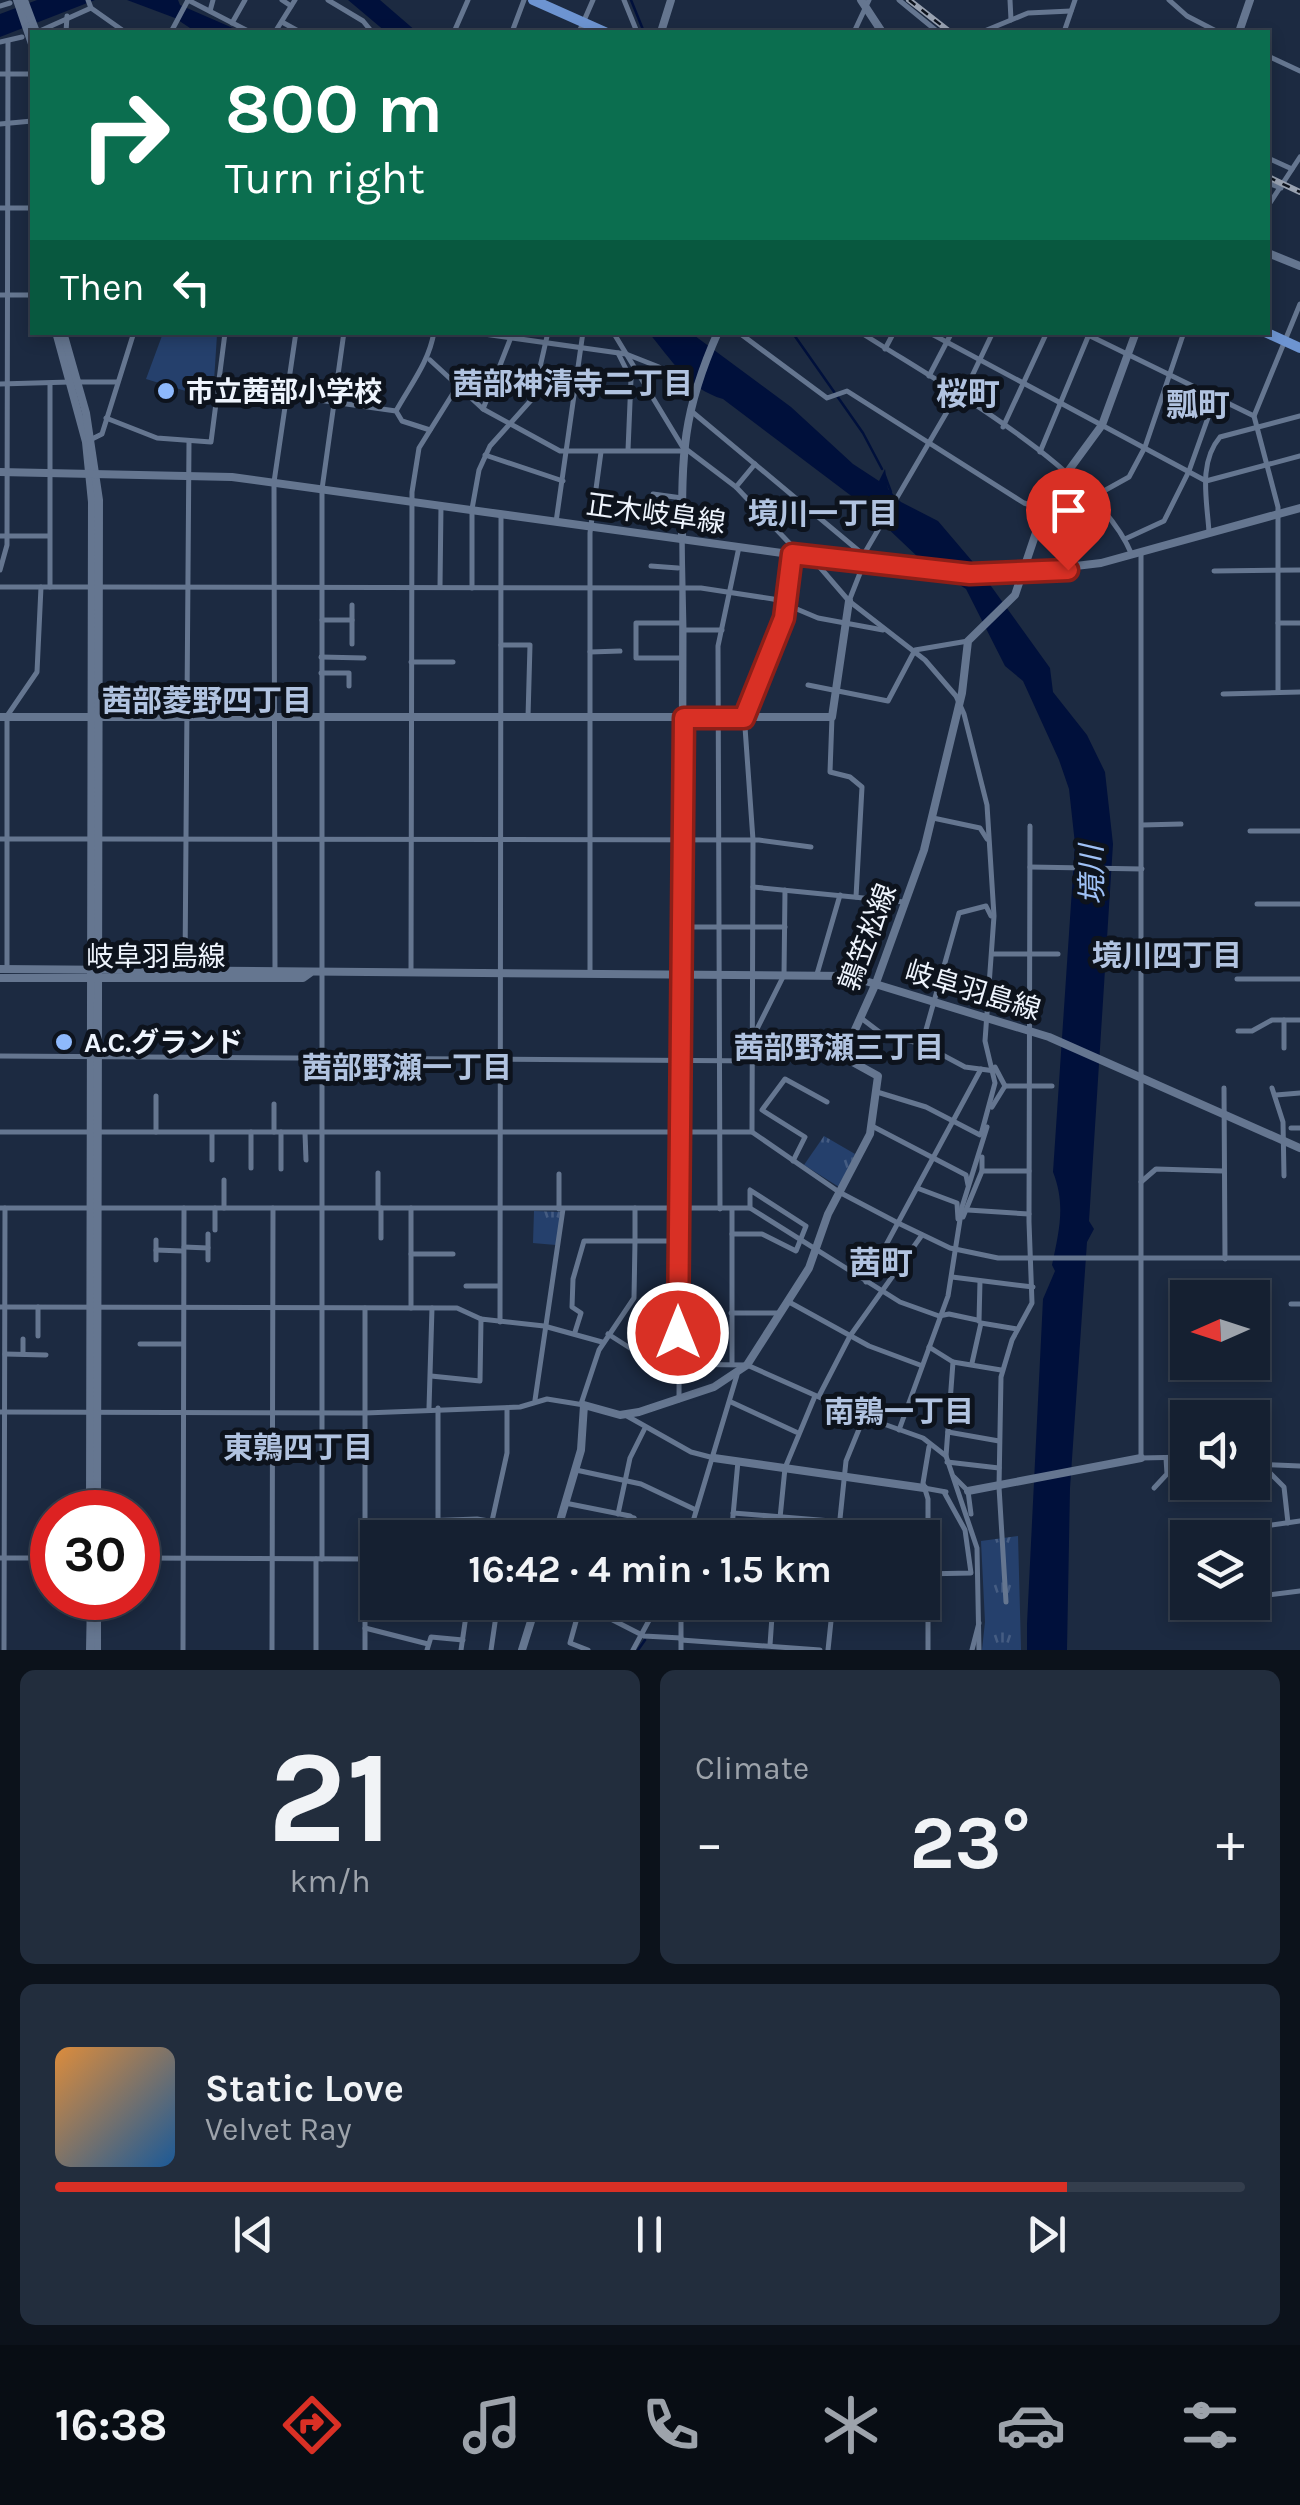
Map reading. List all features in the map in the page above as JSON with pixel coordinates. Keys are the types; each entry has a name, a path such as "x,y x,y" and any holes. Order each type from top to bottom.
{"main road":[{"path":"533,0 581,28"},
{"path":"661,30 671,0"},
{"path":"1240,30 1250,0"},
{"path":"18,1 32,30"},
{"path":"865,2 881,30"},
{"path":"1270,253 1300,266"},
{"path":"1270,334 1300,348"},
{"path":"60,335 94,473"},
{"path":"682,539 682,448 688,408 717,335"},
{"path":"971,637 1000,613 1014,595 1043,509 1102,424 1135,335"},
{"path":"73,382 92,439 94,473 94,1490"},
{"name":"正木岐阜線","path":"3,472 186,474 274,482 739,548 998,575 1101,563 1300,508"},
{"path":"3,716 832,717 848,600"},
{"name":"鶉笠松線","path":"846,1056 876,984 933,818 971,637"},
{"name":"岐阜羽島線","path":"4,969 96,973 816,974 876,984 1049,1037 1300,1148"},
{"name":"岐阜羽島線","path":"0,978 185,969 275,974"},
{"path":"560,1520 576,1470 582,1404 626,1415 679,1400 738,1375 782,1314 872,1126 877,1092 875,1073 846,1056"},
{"path":"714,1458 924,1488"},
{"path":"968,1491 1141,1458"},
{"path":"94,1620 94,1650"},
{"path":"522,1650 532,1620"}],"street":[{"path":"210,11 213,0"},
{"path":"232,22 244,0"},
{"path":"276,30 293,3 282,0"},
{"path":"328,0 363,21 370,30"},
{"path":"455,30 468,0"},
{"path":"513,30 524,0"},
{"path":"581,28 594,0"},
{"path":"624,0 636,30"},
{"path":"899,0 936,30"},
{"path":"1010,0 1011,20"},
{"path":"1065,30 1074,0"},
{"path":"1169,0 1186,16 1214,30"},
{"path":"0,6 18,1"},
{"path":"172,30 188,1 246,30"},
{"path":"855,30 865,2"},
{"path":"34,30 89,4 122,30"},
{"path":"987,30 1034,12 1071,11"},
{"path":"66,30 67,16"},
{"path":"282,22 296,30"},
{"path":"0,42 30,32"},
{"path":"0,570 3,121 8,40"},
{"path":"1270,57 1300,72"},
{"path":"4,74 30,74"},
{"path":"3,121 30,121"},
{"path":"1270,203 1300,157"},
{"path":"1270,159 1292,169"},
{"path":"1270,184 1281,188"},
{"path":"4,208 30,208"},
{"path":"4,295 30,295"},
{"path":"1278,692 1279,514 1254,416 1300,304"},
{"path":"92,439 102,434 133,335"},
{"path":"106,418 158,438 210,442 225,335"},
{"path":"275,974 274,482 296,335"},
{"path":"316,1650 322,1308 322,489 344,335"},
{"path":"396,411 430,360 434,335"},
{"path":"483,409 513,335 622,354 659,367 693,390"},
{"path":"472,588 472,509 485,454 533,398 547,335"},
{"path":"556,522 583,335"},
{"path":"615,335 631,379 628,450"},
{"path":"742,335 826,398 838,390 847,391 1024,504 1043,509"},
{"path":"864,335 1040,452 1092,498 1136,553 1142,825 1141,1458 1170,1458"},
{"path":"885,349 892,335"},
{"path":"933,335 1206,481 1300,456"},
{"path":"929,376 951,335"},
{"path":"961,398 992,335"},
{"path":"1002,427 1046,335"},
{"path":"1040,452 1063,404 1087,335"},
{"path":"1089,335 1254,416"},
{"path":"1092,498 1129,477 1145,447 1183,335"},
{"path":"622,354 682,448 736,488 793,547 776,639 744,718 753,840 752,1132"},
{"path":"430,360 483,409 509,427 566,452 682,448"},
{"path":"4,384 117,382"},
{"path":"50,384 50,587"},
{"path":"218,386 396,411"},
{"path":"411,974 412,502 419,448 458,387"},
{"path":"1126,539 1164,521 1189,471 1215,398"},
{"path":"688,408 865,555 951,405"},
{"path":"396,411 402,421 430,430"},
{"path":"1209,533 1206,463 1220,437 1300,416"},
{"path":"185,969 189,442"},
{"path":"590,974 590,526 601,452"},
{"path":"485,454 563,481"},
{"path":"736,488 755,464"},
{"path":"653,494 682,498"},
{"path":"440,588 441,505"},
{"path":"500,1322 501,514"},
{"path":"3,536 49,536"},
{"path":"679,1400 682,539"},
{"path":"681,718 682,539"},
{"path":"720,1209 718,646 739,548"},
{"path":"812,557 848,600 883,630 915,650 960,703 986,805 990,844 994,923 985,1041 1006,1086"},
{"path":"652,566 679,568"},
{"path":"848,600 862,568"},
{"path":"1214,571 1300,570"},
{"path":"0,587 682,588 785,604 843,624 883,630"},
{"path":"4,969 3,716 37,672 40,587"},
{"path":"352,605 352,644"},
{"path":"322,620 352,620"},
{"path":"679,623 636,623 636,658 679,658"},
{"path":"1278,624 1300,623"},
{"path":"684,630 722,630"},
{"path":"915,650 971,637"},
{"path":"500,645 530,645 528,718"},
{"path":"808,684 892,700 915,650"},
{"path":"590,652 620,651"},
{"path":"322,658 364,658"},
{"path":"411,662 454,662"},
{"path":"322,673 348,673 348,686"},
{"path":"1223,694 1300,692"},
{"path":"832,717 830,772 850,778 862,787 856,897"},
{"path":"933,818 980,828 990,844"},
{"path":"1142,825 1181,824"},
{"path":"1006,1602 999,1487 1001,1370 1016,1329 1030,1312 1033,1287 1029,1214 1030,826"},
{"path":"1250,831 1300,831"},
{"path":"3,839 753,840 812,847"},
{"path":"1030,867 1142,868"},
{"path":"753,887 904,902"},
{"path":"752,1038 784,974 785,890"},
{"path":"816,974 840,896"},
{"path":"1257,904 1300,904"},
{"path":"922,1044 958,912 986,906 994,923"},
{"path":"681,927 785,927"},
{"path":"992,954 1058,954"},
{"path":"1238,979 1300,979"},
{"path":"860,1016 882,1034 922,1044 965,1066 995,1068"},
{"path":"1284,1020 1284,1048"},
{"path":"1238,1031 1300,1020"},
{"path":"0,1056 720,1057 781,1061 811,1052 846,1056"},
{"path":"899,1430 952,1276 960,1218 980,1156 995,1068"},
{"path":"866,1282 981,1069"},
{"path":"792,1161 806,1137 762,1110 784,1079 827,1102"},
{"path":"1006,1086 1052,1086"},
{"path":"960,1218 982,1171 980,1135 990,1108 1006,1086"},
{"path":"1224,1088 1225,1259"},
{"path":"877,1092 980,1135"},
{"path":"1284,1176 1274,1092 1300,1093"},
{"path":"156,1096 156,1132"},
{"path":"274,1104 280,1169"},
{"path":"872,1126 966,1176"},
{"path":"1291,1128 1300,1128"},
{"path":"0,1132 752,1132 839,1192 956,1249 1030,1258 1300,1258"},
{"path":"212,1132 212,1160"},
{"path":"251,1132 251,1168"},
{"path":"305,1132 306,1160"},
{"path":"968,1188 966,1176 980,1156"},
{"path":"1141,1182 1156,1169 1224,1172"},
{"path":"982,1171 1029,1171"},
{"path":"378,1173 381,1238"},
{"path":"534,1400 561,1209 559,1174"},
{"path":"224,1180 224,1208"},
{"path":"918,1188 957,1203 959,1227"},
{"path":"732,1234 762,1234 794,1254 806,1226 750,1190 750,1208"},
{"path":"4,1650 2,1208 750,1208 884,1294 939,1316 949,1314 1016,1329"},
{"path":"183,1650 184,1208"},
{"path":"215,1208 215,1230"},
{"path":"272,1650 273,1208"},
{"path":"411,1308 412,1208"},
{"path":"3,1412 321,1413 507,1408 534,1400 582,1404 603,1342 634,1298 636,1208"},
{"path":"732,1209 732,1364"},
{"path":"966,1210 1029,1214"},
{"path":"208,1234 208,1260"},
{"path":"780,1520 784,1468 796,1432 850,1336 884,1294 922,1235"},
{"path":"156,1240 156,1260"},
{"path":"576,1332 580,1313 572,1307 573,1279 584,1242 678,1241"},
{"path":"156,1250 208,1248"},
{"path":"411,1254 453,1254"},
{"path":"952,1276 1033,1287"},
{"path":"972,1363 980,1281"},
{"path":"466,1286 499,1286"},
{"path":"789,1302 850,1336 920,1364"},
{"path":"1291,1304 1300,1304"},
{"path":"2,1307 458,1308 481,1319 576,1332 603,1342"},
{"path":"38,1307 38,1336"},
{"path":"365,1308 365,1520"},
{"path":"429,1408 432,1308"},
{"path":"732,1313 782,1314"},
{"path":"431,1376 480,1381 481,1319"},
{"path":"608,1334 656,1364 747,1365 864,1418 923,1438 946,1459 999,1468"},
{"path":"23,1339 23,1354"},
{"path":"140,1344 184,1344"},
{"path":"929,1347 953,1362 1001,1370"},
{"path":"5,1354 46,1354"},
{"path":"953,1362 946,1459 977,1548 980,1620 976,1650"},
{"path":"693,1520 738,1375"},
{"path":"731,1402 796,1432"},
{"path":"438,1408 438,1520"},
{"path":"495,1520 506,1453 507,1408"},
{"path":"626,1415 691,1452 714,1458"},
{"path":"840,1520 848,1453 864,1418"},
{"path":"618,1514 625,1480 645,1428"},
{"path":"947,1432 999,1441"},
{"path":"927,1520 924,1488 929,1447"},
{"path":"1154,1488 1167,1474 1166,1458"},
{"path":"732,1520 738,1462"},
{"path":"1270,1467 1300,1466"},
{"path":"576,1470 625,1480 696,1510"},
{"path":"1270,1473 1284,1488 1288,1523"},
{"path":"952,1475 968,1491 969,1520"},
{"path":"924,1488 951,1494 969,1520"},
{"path":"940,1574 972,1573 965,1530 944,1492"},
{"path":"565,1503 637,1520"},
{"path":"733,1513 820,1520"},
{"path":"1270,1526 1300,1522"},
{"path":"2,1558 30,1558"},
{"path":"160,1558 360,1559"},
{"path":"1270,1595 1300,1591"},
{"path":"365,1620 365,1650"},
{"path":"461,1650 466,1620"},
{"path":"491,1650 495,1620"},
{"path":"576,1620 570,1643 588,1650"},
{"path":"613,1620 644,1636 728,1646 820,1650"},
{"path":"634,1650 651,1620"},
{"path":"681,1620 681,1650"},
{"path":"766,1647 770,1620"},
{"path":"828,1650 831,1620"},
{"path":"928,1620 928,1650"},
{"path":"365,1628 428,1647 431,1636 463,1640"}],"green space":[{"path":"162,335 217,335 214,381 191,382 189,392 146,379"},
{"path":"824,1136 855,1154 839,1187 804,1165"},
{"path":"534,1211 561,1212 556,1245 533,1243"},
{"path":"1018,1536 1021,1650 982,1650 985,1622 981,1541"}],"water":[{"path":"37,0 95,0 0,37 0,14"},
{"path":"127,0 178,0 180,5 237,30 193,30 175,18"},
{"path":"348,0 380,0 415,30 384,30"},
{"name":"境川","path":"651,335 694,335 791,407 853,464 879,481 885,469 888,489 901,502 938,521 978,568 1050,668 1053,692 1087,735 1105,772 1113,844 1089,1221 1094,1229 1087,1242 1070,1488 1067,1650 1027,1650 1027,1624 1043,1299 1055,1271 1052,1265 1060,1218 1053,1172 1075,844 1069,789 1023,681 1005,666 966,589 920,559 862,504 723,399 690,381"}],"waterway":[{"path":"631,0 643,30"},
{"path":"794,335 863,433 882,469"},
{"path":"885,476 891,492"},
{"path":"638,1650 645,1640"}],"railway":[{"path":"909,0 947,30"},
{"path":"1270,178 1300,192"}],"place":[{"name":"市立茜部小学校","path":"166,391"},
{"name":"A.C.グランド","path":"64,1042"}],"district":[{"name":"茜部神清寺二丁目","path":"573,384"},
{"name":"桜町","path":"968,394"},
{"name":"瓢町","path":"1198,405"},
{"name":"境川一丁目","path":"823,514"},
{"name":"茜部菱野四丁目","path":"207,701"},
{"name":"境川四丁目","path":"1167,956"},
{"name":"茜部野瀬三丁目","path":"839,1048"},
{"name":"茜部野瀬一丁目","path":"407,1068"},
{"name":"茜町","path":"881,1263"},
{"name":"南鶉一丁目","path":"899,1412"},
{"name":"東鶉四丁目","path":"298,1448"}],"route":[{"path":"678,1333 684,718 744,718 784,618 792,554 970,574 1068,570"}]}
